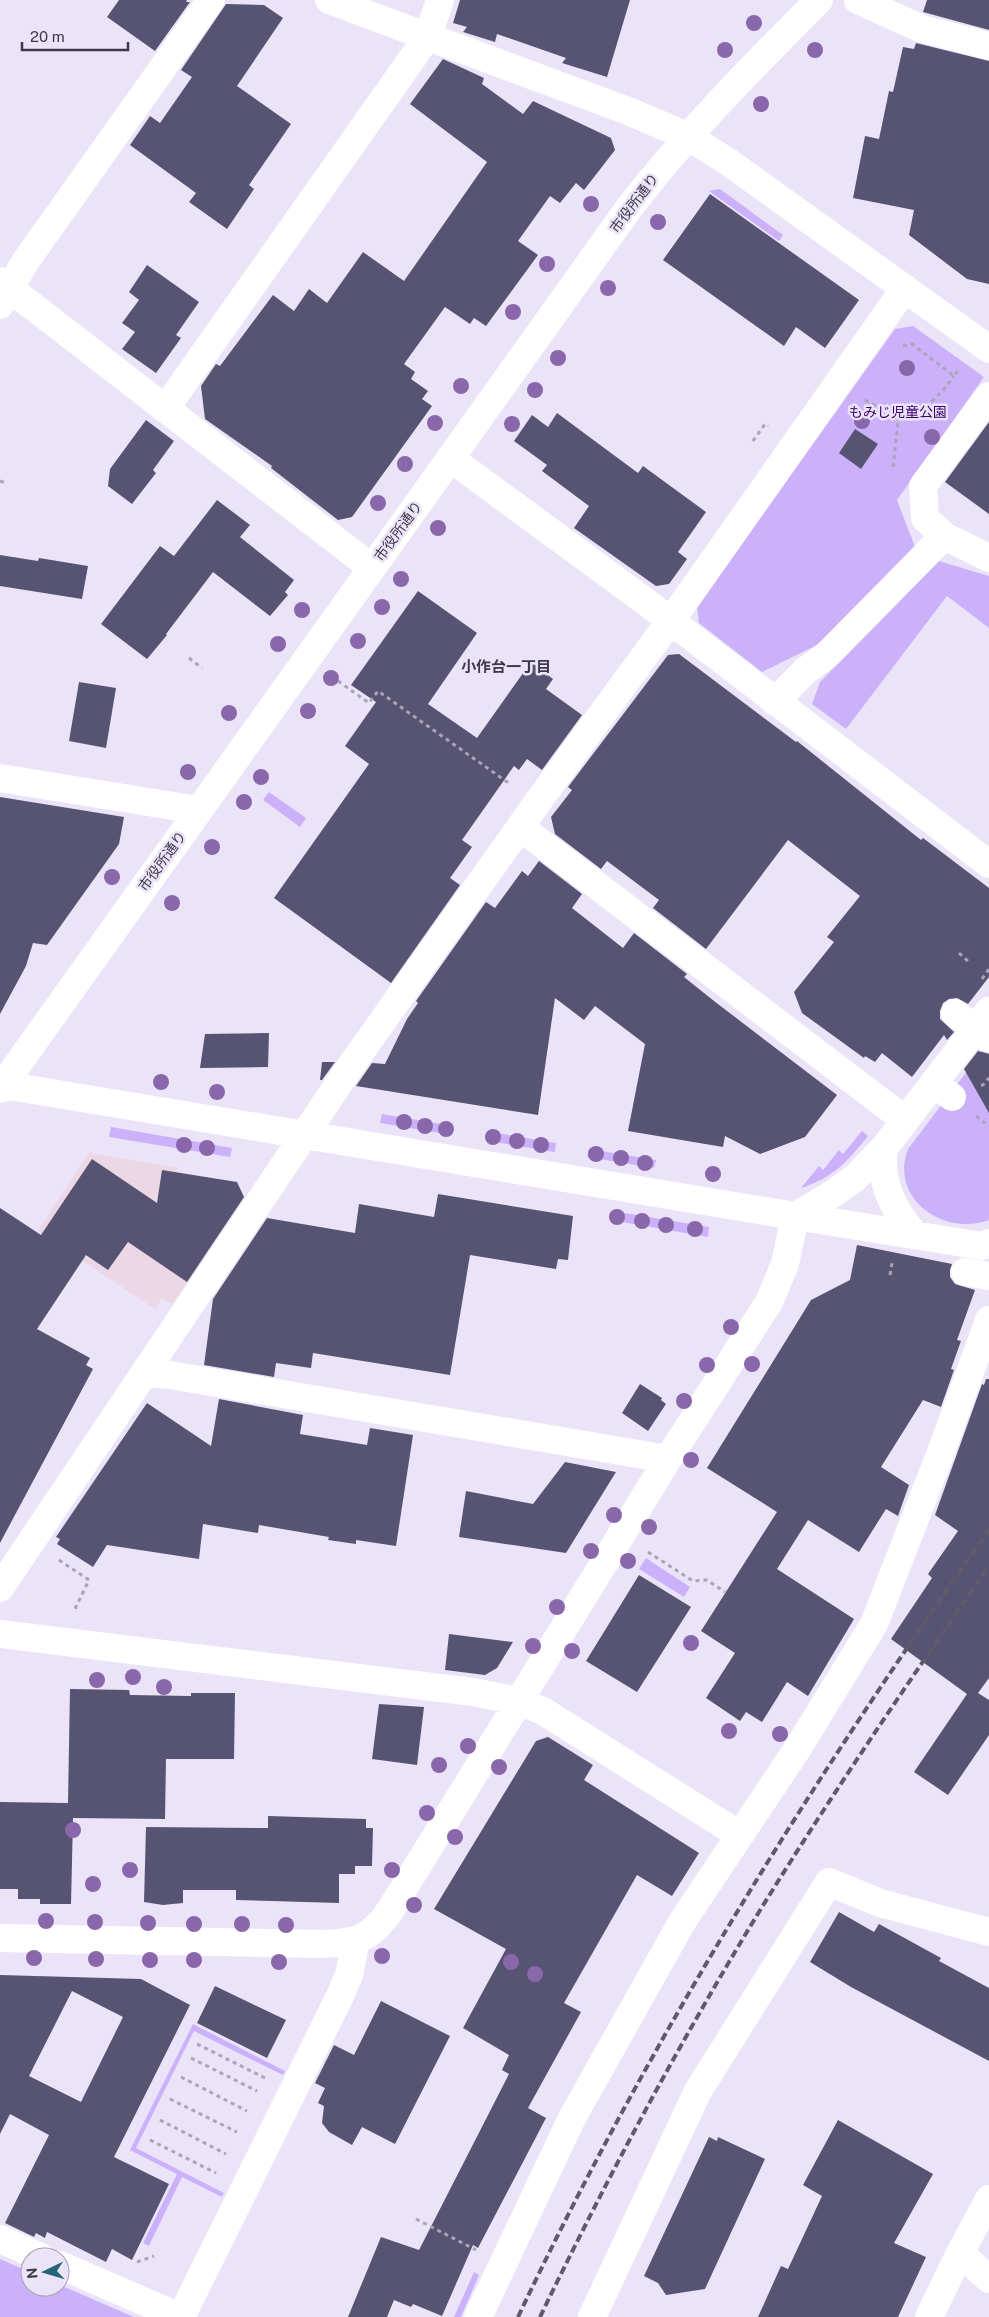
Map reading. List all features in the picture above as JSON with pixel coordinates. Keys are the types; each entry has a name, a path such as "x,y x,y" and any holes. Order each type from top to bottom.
{"street":[{"path":"211,0 3,292 165,409 372,568"},
{"path":"329,0 628,111 687,136 727,161 989,349"},
{"path":"165,409 428,36 440,0"},
{"name":"市役所通り","path":"1,1086 629,208 687,136 723,97 820,0"},
{"path":"858,0 922,29 989,46"},
{"path":"0,1588 304,1135 537,803 670,622 905,288"},
{"path":"989,396 923,486 925,518 944,536 989,558"},
{"path":"450,458 989,864"},
{"path":"775,702 805,670 828,654 944,536"},
{"path":"0,778 198,810"},
{"path":"520,827 905,1120"},
{"path":"0,1938 323,1944 356,1940 372,1933 381,1923 779,1283 795,1216 832,1195 855,1178 884,1148 905,1120 943,1090 989,1011"},
{"path":"955,1013 989,1039"},
{"path":"1,1086 915,1235 987,1250"},
{"path":"884,1148 882,1166 885,1183 900,1218 915,1235"},
{"path":"478,2317 572,2118 682,1922 738,1834 796,1751 874,1624 941,1452 989,1320"},
{"path":"144,1372 668,1459"},
{"path":"0,1634 473,1692 518,1701 542,1711 738,1834"},
{"path":"592,2317 698,2091 830,1882 880,1903 989,1932"},
{"path":"70,2269 180,2317 340,1996 349,1975 356,1940"},
{"path":"929,2317 989,2199"},
{"path":"0,2239 20,2248"},
{"path":"960,2253 989,2279"}],"path":[{"path":"900,347 912,344 954,376"},
{"path":"864,398 885,411 899,413 916,411 931,403 964,363"},
{"path":"824,403 848,420 869,391"},
{"path":"893,467 899,413"},
{"path":"0,481 6,483"},
{"path":"189,658 202,668"},
{"path":"338,681 369,703 378,691 537,803"},
{"path":"959,953 969,962"},
{"path":"985,975 989,970"},
{"path":"31,1542 89,1580 59,1641"},
{"path":"645,1550 693,1581 707,1580 726,1592"},
{"path":"197,2044 268,2079"},
{"path":"191,2058 262,2093"},
{"path":"181,2077 252,2113"},
{"path":"170,2099 241,2134"},
{"path":"160,2120 230,2156"},
{"path":"150,2140 221,2175"},
{"path":"416,2220 502,2264"},
{"path":"137,2261 154,2256"}],"shaded area":[{"path":"89,1153 178,1168 146,1216 205,1256 172,1304 162,1298 155,1309 38,1231"}],"green space":[{"path":"720,189 783,235 779,241 709,191"},
{"name":"もみじ児童公園","path":"913,326 984,377 897,500 915,547 817,645 762,672 699,623 697,607 895,329"},
{"path":"939,561 989,576 989,628 947,596 846,729 812,704 820,682"},
{"path":"269,792 306,818 300,827 263,800"},
{"path":"989,1042 989,1054 970,1079 975,1088 985,1091 989,1086 989,1220 972,1224 954,1223 938,1218 924,1209 913,1197 906,1183 904,1167 908,1149"},
{"path":"382,1114 453,1126 451,1135 380,1123"},
{"path":"111,1127 232,1148 230,1157 109,1137"},
{"path":"862,1131 868,1136 839,1168 822,1179 801,1188 819,1166 823,1170 839,1150 843,1154"},
{"path":"490,1132 556,1143 555,1152 488,1141"},
{"path":"589,1149 656,1160 654,1168 587,1157"},
{"path":"613,1211 709,1227 708,1237 611,1220"},
{"path":"646,1558 690,1587 684,1597 639,1569"},
{"path":"193,2024 285,2071 283,2075 194,2031 136,2148 224,2193 222,2197 182,2177 149,2246 143,2243 177,2174 130,2150"},
{"path":"0,2259 20,2268 20,2297 70,2297 70,2289 134,2317 0,2317"},
{"path":"474,2272 479,2275 461,2317 454,2317"}],"building":[{"path":"119,0 187,0 186,2 190,2 155,51 107,17"},
{"path":"460,0 630,0 607,77 562,63 566,58 497,34 495,42 463,32 467,27 453,23"},
{"path":"927,0 989,0 989,30 923,12"},
{"path":"226,4 264,5 283,18 237,86 291,124 249,185 254,189 227,229 189,202 196,193 130,145 150,116 160,123 192,77 181,70"},
{"path":"916,43 989,61 989,284 967,279 909,235 914,210 853,198 865,136 879,139 889,91 893,92 903,47 914,49"},
{"path":"443,59 484,78 482,84 523,114 533,101 611,138 615,150 584,190 576,183 560,203 550,196 518,241 538,255 486,326 474,318 470,324 445,307 404,364 415,372 411,379 428,391 422,399 432,406 352,517 338,520 271,468 272,466 205,419 201,386 216,364 220,366 273,295 294,311 309,289 327,303 363,252 404,281 487,162 410,104"},
{"path":"710,194 859,300 825,348 796,327 784,346 663,260"},
{"path":"147,265 199,302 176,335 181,338 156,373 122,349 135,332 122,323 139,300 129,292"},
{"path":"557,413 638,473 643,466 706,512 678,552 687,559 669,584 656,586 574,528 589,506 542,471 547,465 514,441 532,415 548,427"},
{"path":"146,420 174,441 153,470 156,473 132,504 108,486 110,469"},
{"path":"989,422 989,514 945,482"},
{"path":"855,429 878,444 861,469 839,453"},
{"path":"217,500 250,525 240,537 294,580 285,592 288,595 270,616 213,572 147,659 101,624 160,546 174,556"},
{"path":"0,555 38,561 39,558 88,566 82,599 0,586"},
{"path":"418,591 477,633 428,704 477,738 531,662 553,679 546,689 582,715 542,770 527,759 519,770 514,766 462,840 472,847 450,878 460,885 391,983 274,898 369,764 345,746 376,702 351,685"},
{"path":"679,654 797,741 921,840 923,838 989,888 989,977 968,1004 957,998 949,999 943,1003 940,1019 954,1032 947,1040 944,1035 912,1077 882,1053 875,1062 865,1056 864,1058 802,1013 794,992 834,942 827,937 860,896 788,840 706,949 653,908 659,900 607,861 601,869 555,834 551,817 572,790 568,787 668,655"},
{"path":"79,682 116,688 106,748 69,741"},
{"path":"0,797 124,817 119,844 47,945 33,943 26,966 0,1014"},
{"path":"539,861 582,894 572,908 623,948 634,933 687,974 684,977 714,1001 837,1095 805,1137 760,1154 725,1136 723,1147 628,1131 645,1044 595,1006 584,1020 555,998 538,1115 356,1086 372,1063 385,1064 407,1019 418,1003 416,1001 486,902 495,908 522,871 528,876"},
{"path":"269,1033 268,1067 200,1068 205,1034"},
{"path":"978,1051 989,1054 989,1113 964,1069"},
{"path":"322,1062 335,1062 322,1080 320,1080"},
{"path":"92,1159 157,1203 162,1170 237,1182 244,1197 187,1282 128,1242 108,1270 86,1255 37,1329 90,1358 86,1365 93,1369 0,1543 0,1208 41,1235"},
{"path":"438,1194 573,1216 568,1260 558,1259 556,1269 470,1255 450,1375 313,1353 311,1368 276,1363 274,1377 204,1365 213,1299 267,1218 355,1233 359,1204 434,1217"},
{"path":"857,1245 952,1264 950,1277 955,1284 975,1290 957,1340 961,1341 951,1369 954,1370 941,1407 923,1400 881,1467 909,1485 898,1516 886,1509 859,1552 808,1520 777,1569 854,1619 808,1696 787,1682 762,1722 746,1712 740,1721 706,1698 735,1653 701,1631 777,1512 707,1468 811,1300 850,1280"},
{"path":"986,1379 989,1379 989,1678 978,1693 989,1700 989,1735 948,1795 914,1772 967,1694 891,1639 932,1578 928,1574 958,1531 935,1515 982,1384 984,1385"},
{"path":"640,1384 662,1398 661,1400 666,1404 648,1431 622,1413"},
{"path":"219,1399 303,1415 300,1434 367,1445 370,1428 413,1435 396,1546 356,1540 356,1544 328,1540 329,1537 259,1525 258,1533 203,1524 199,1559 107,1545 93,1567 57,1544 60,1539 56,1537 147,1403 211,1446"},
{"path":"565,1462 616,1472 566,1553 459,1537 466,1491 533,1504"},
{"path":"639,1575 691,1607 637,1692 586,1661"},
{"path":"449,1634 513,1642 497,1668 485,1675 445,1670"},
{"path":"70,1689 129,1690 130,1695 191,1696 191,1693 235,1693 234,1759 166,1759 165,1819 73,1818 71,1904 40,1904 40,1899 18,1899 18,1889 0,1889 0,1802 68,1803"},
{"path":"379,1704 424,1707 417,1765 372,1759"},
{"path":"548,1737 593,1765 584,1780 699,1853 672,1896 637,1875 564,2003 581,2012 528,2108 546,2118 478,2248 473,2245 442,2316 413,2304 411,2307 394,2300 387,2317 348,2317 381,2237 419,2250 509,2074 502,2070 509,2055 463,2028 506,1949 434,1909 536,1741"},
{"path":"268,1816 366,1819 366,1828 373,1828 372,1866 355,1866 355,1874 339,1874 339,1903 236,1900 236,1890 183,1890 183,1903 163,1905 144,1902 146,1827 268,1828"},
{"path":"839,1912 874,1932 879,1924 941,1958 939,1961 989,1988 989,2061 851,1987 810,1962"},
{"path":"0,1975 141,1979 190,2005 114,2157 169,2184 132,2260 112,2249 106,2262 47,2232 45,2238 36,2233 34,2237 5,2223 49,2135 10,2114 0,2134","holes":["72,1991 123,2017 81,2102 29,2076"]},
{"path":"215,1986 286,2020 267,2058 197,2023"},
{"path":"381,2001 450,2036 395,2144 362,2127 352,2145 329,2132 322,2123 324,2106 318,2103 325,2088 315,2083 334,2045 354,2055"},
{"path":"838,2120 933,2174 894,2243 926,2257 898,2317 758,2317 781,2266 788,2269 822,2196 803,2185"},
{"path":"709,2137 717,2141 718,2137 765,2159 705,2289 666,2295 658,2283 644,2276"}],"railway":[{"path":"518,2317 622,2112 736,1913 859,1719 989,1530"},
{"path":"540,2317 646,2109 732,1957 845,1778 989,1566"}],"district":[{"name":"小作台一丁目","path":"506,666"}]}
